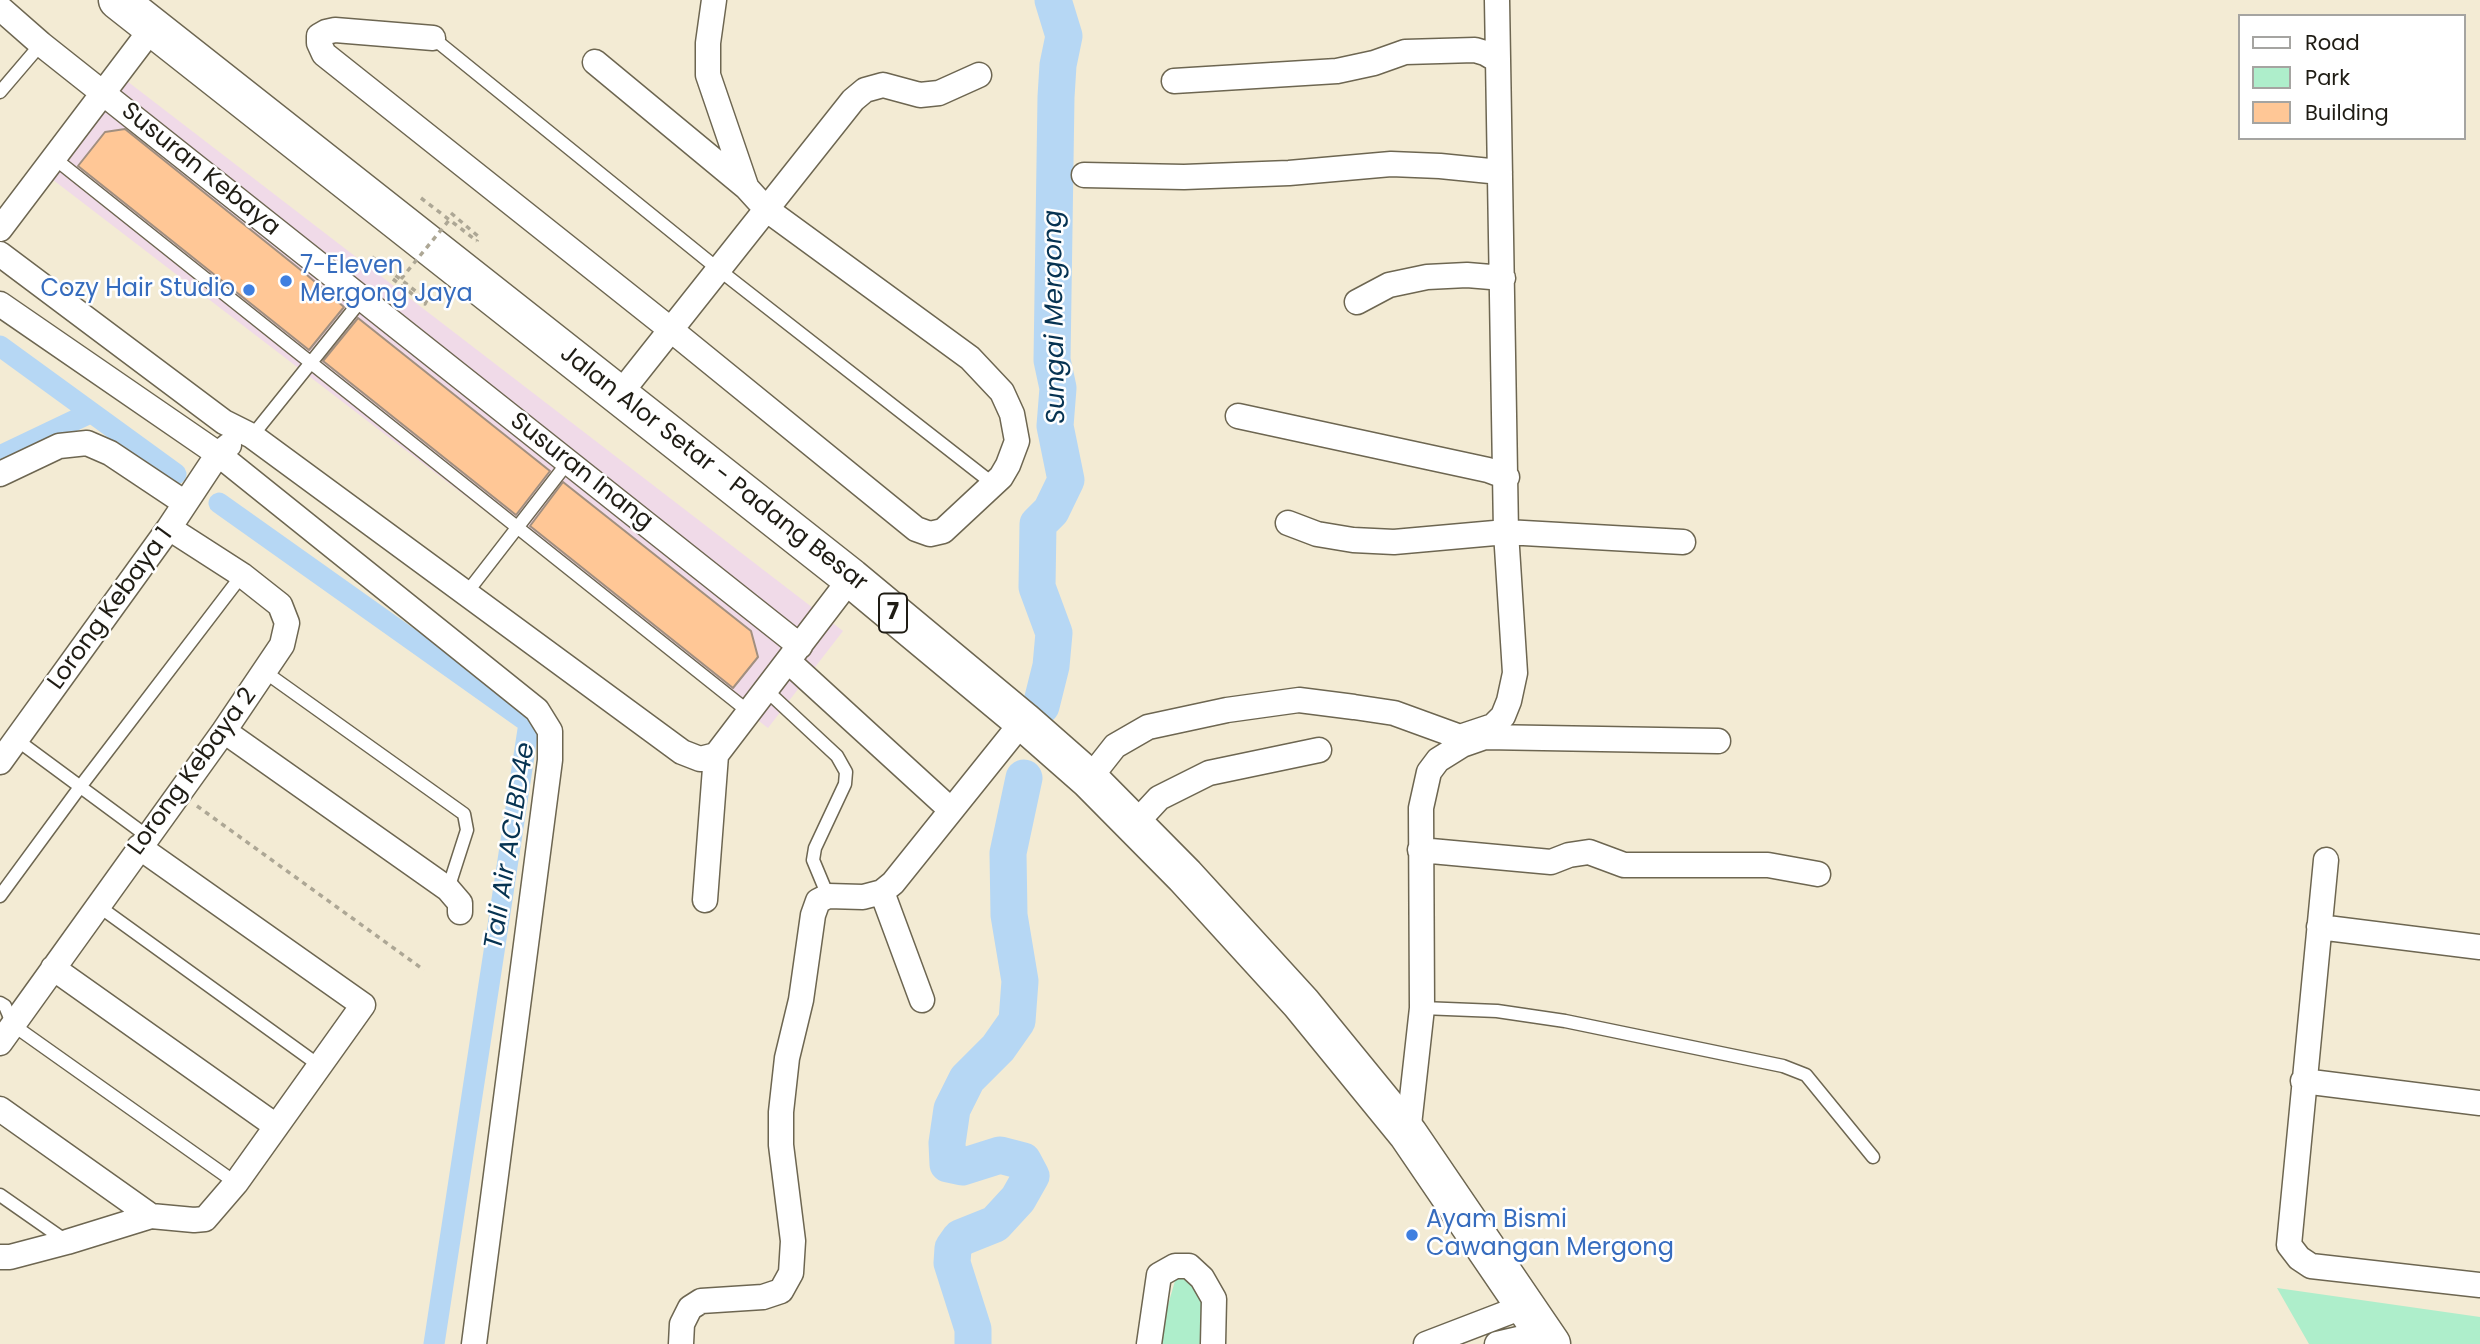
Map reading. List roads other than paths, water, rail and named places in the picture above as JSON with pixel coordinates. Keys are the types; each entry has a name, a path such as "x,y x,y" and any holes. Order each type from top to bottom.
{"main road":[{"name":"Jalan Alor Setar - Padang Besar","path":"118,0 851,578 1023,720 1088,779 1185,876 1301,1003 1408,1134 1540,1328"}],"street":[{"path":"714,0 708,43 708,75 747,187"},
{"path":"1408,1134 1422,1008 1421,808 1429,772 1460,737 1493,726 1503,716 1515,673 1506,532 1497,0"},
{"name":"Susuran Kebaya","path":"0,8 41,44 362,299"},
{"path":"0,229 153,27"},
{"path":"433,38 335,30 319,36 318,43 324,54 916,529 930,534 943,531 992,483 1002,477 1017,441 1012,414 1002,392 970,358 766,209 747,187 595,62"},
{"path":"1174,81 1337,71 1374,63 1405,52 1475,50 1497,60"},
{"path":"619,395 853,100 865,90 883,85 920,95 939,93 979,75"},
{"path":"1084,176 1184,177 1289,173 1391,164 1500,172"},
{"path":"0,254 225,422 252,436 682,752 699,759 716,755"},
{"path":"1357,302 1389,285 1427,276 1503,278"},
{"name":"Susuran Inang","path":"362,299 568,462 794,653 951,810"},
{"path":"0,304 218,454 537,710 550,731 550,760 474,1344"},
{"path":"1238,416 1488,470 1507,477"},
{"path":"218,454 235,440 252,436"},
{"path":"0,474 59,446 87,443 110,453 185,503"},
{"name":"Lorong Kebaya 1","path":"0,762 8,736 169,528 218,454"},
{"path":"1288,523 1317,534 1353,540 1394,542 1506,532 1683,542"},
{"name":"Lorong Kebaya 2","path":"7,1034 224,731 282,645 287,623 280,605 242,575 169,528"},
{"path":"705,900 716,755 851,578"},
{"path":"1088,779 1115,746 1148,727 1227,710 1299,700 1394,713 1460,737"},
{"path":"681,1344 682,1324 690,1308 701,1301 763,1297 780,1291 791,1273 793,1241 781,1144 781,1112 787,1058 802,1000 813,915 818,901 828,896 863,897 882,892 1023,720"},
{"path":"224,731 449,889 460,904 460,912"},
{"path":"1438,760 1462,745 1485,737 1718,741"},
{"path":"1134,825 1160,798 1209,773 1319,750"},
{"path":"0,1257 10,1257 66,1242 151,1216 205,1219 236,1183 363,1005 143,841"},
{"path":"1420,850 1551,862 1569,855 1589,852 1623,865 1768,865 1818,874"},
{"path":"2326,860 2290,1245 2299,1258 2319,1267 2480,1285"},
{"path":"882,892 922,1000"},
{"path":"2319,927 2480,947"},
{"path":"53,968 276,1126"},
{"path":"2304,1081 2480,1103"},
{"path":"0,1109 151,1216"},
{"path":"1149,1344 1159,1275 1175,1266 1189,1266 1202,1278 1214,1299 1213,1344"},
{"path":"1426,1344 1540,1328"},
{"path":"1497,1344 1540,1328"}],"lane":[{"path":"433,38 718,269 992,483"},
{"path":"0,92 41,44"},
{"path":"54,158 749,712"},
{"path":"252,436 362,299"},
{"path":"466,595 568,462"},
{"path":"0,896 242,575"},
{"path":"265,673 464,814 467,830 449,889"},
{"path":"766,690 836,756 846,772 845,784 815,848 813,860 828,896"},
{"path":"8,736 80,787 143,841"},
{"path":"97,905 320,1066"},
{"path":"0,1003 5,1006 7,1034 236,1183"},
{"path":"1422,1008 1497,1011 1565,1021 1783,1066 1806,1075 1873,1157"},
{"path":"0,1195 66,1242"}],"waterway":[{"name":"Sungai Mergong","path":"1041,706 1051,666 1054,633 1037,587 1038,524 1051,511 1066,480 1055,426 1058,388 1052,360 1056,97 1058,65 1064,36 1053,0"},
{"name":"Tali Air ACLBD4e","path":"0,346 176,474"},
{"path":"0,456 90,413"},
{"name":"Tali Air ACLBD4e","path":"219,503 529,723 434,1344"},
{"name":"Sungai Mergong","path":"973,1344 973,1329 952,1263 953,1248 960,1238 995,1224 1018,1199 1031,1176 1023,1161 1000,1155 962,1167 948,1164 947,1143 952,1109 967,1079 998,1048 1017,1021 1020,981 1009,915 1008,853 1024,778"}],"place":[{"name":"7-Eleven Mergong Jaya","path":"286,281"},
{"name":"Cozy Hair Studio","path":"249,290"},
{"name":"Ayam Bismi Cawangan Mergong","path":"1412,1235"}]}
